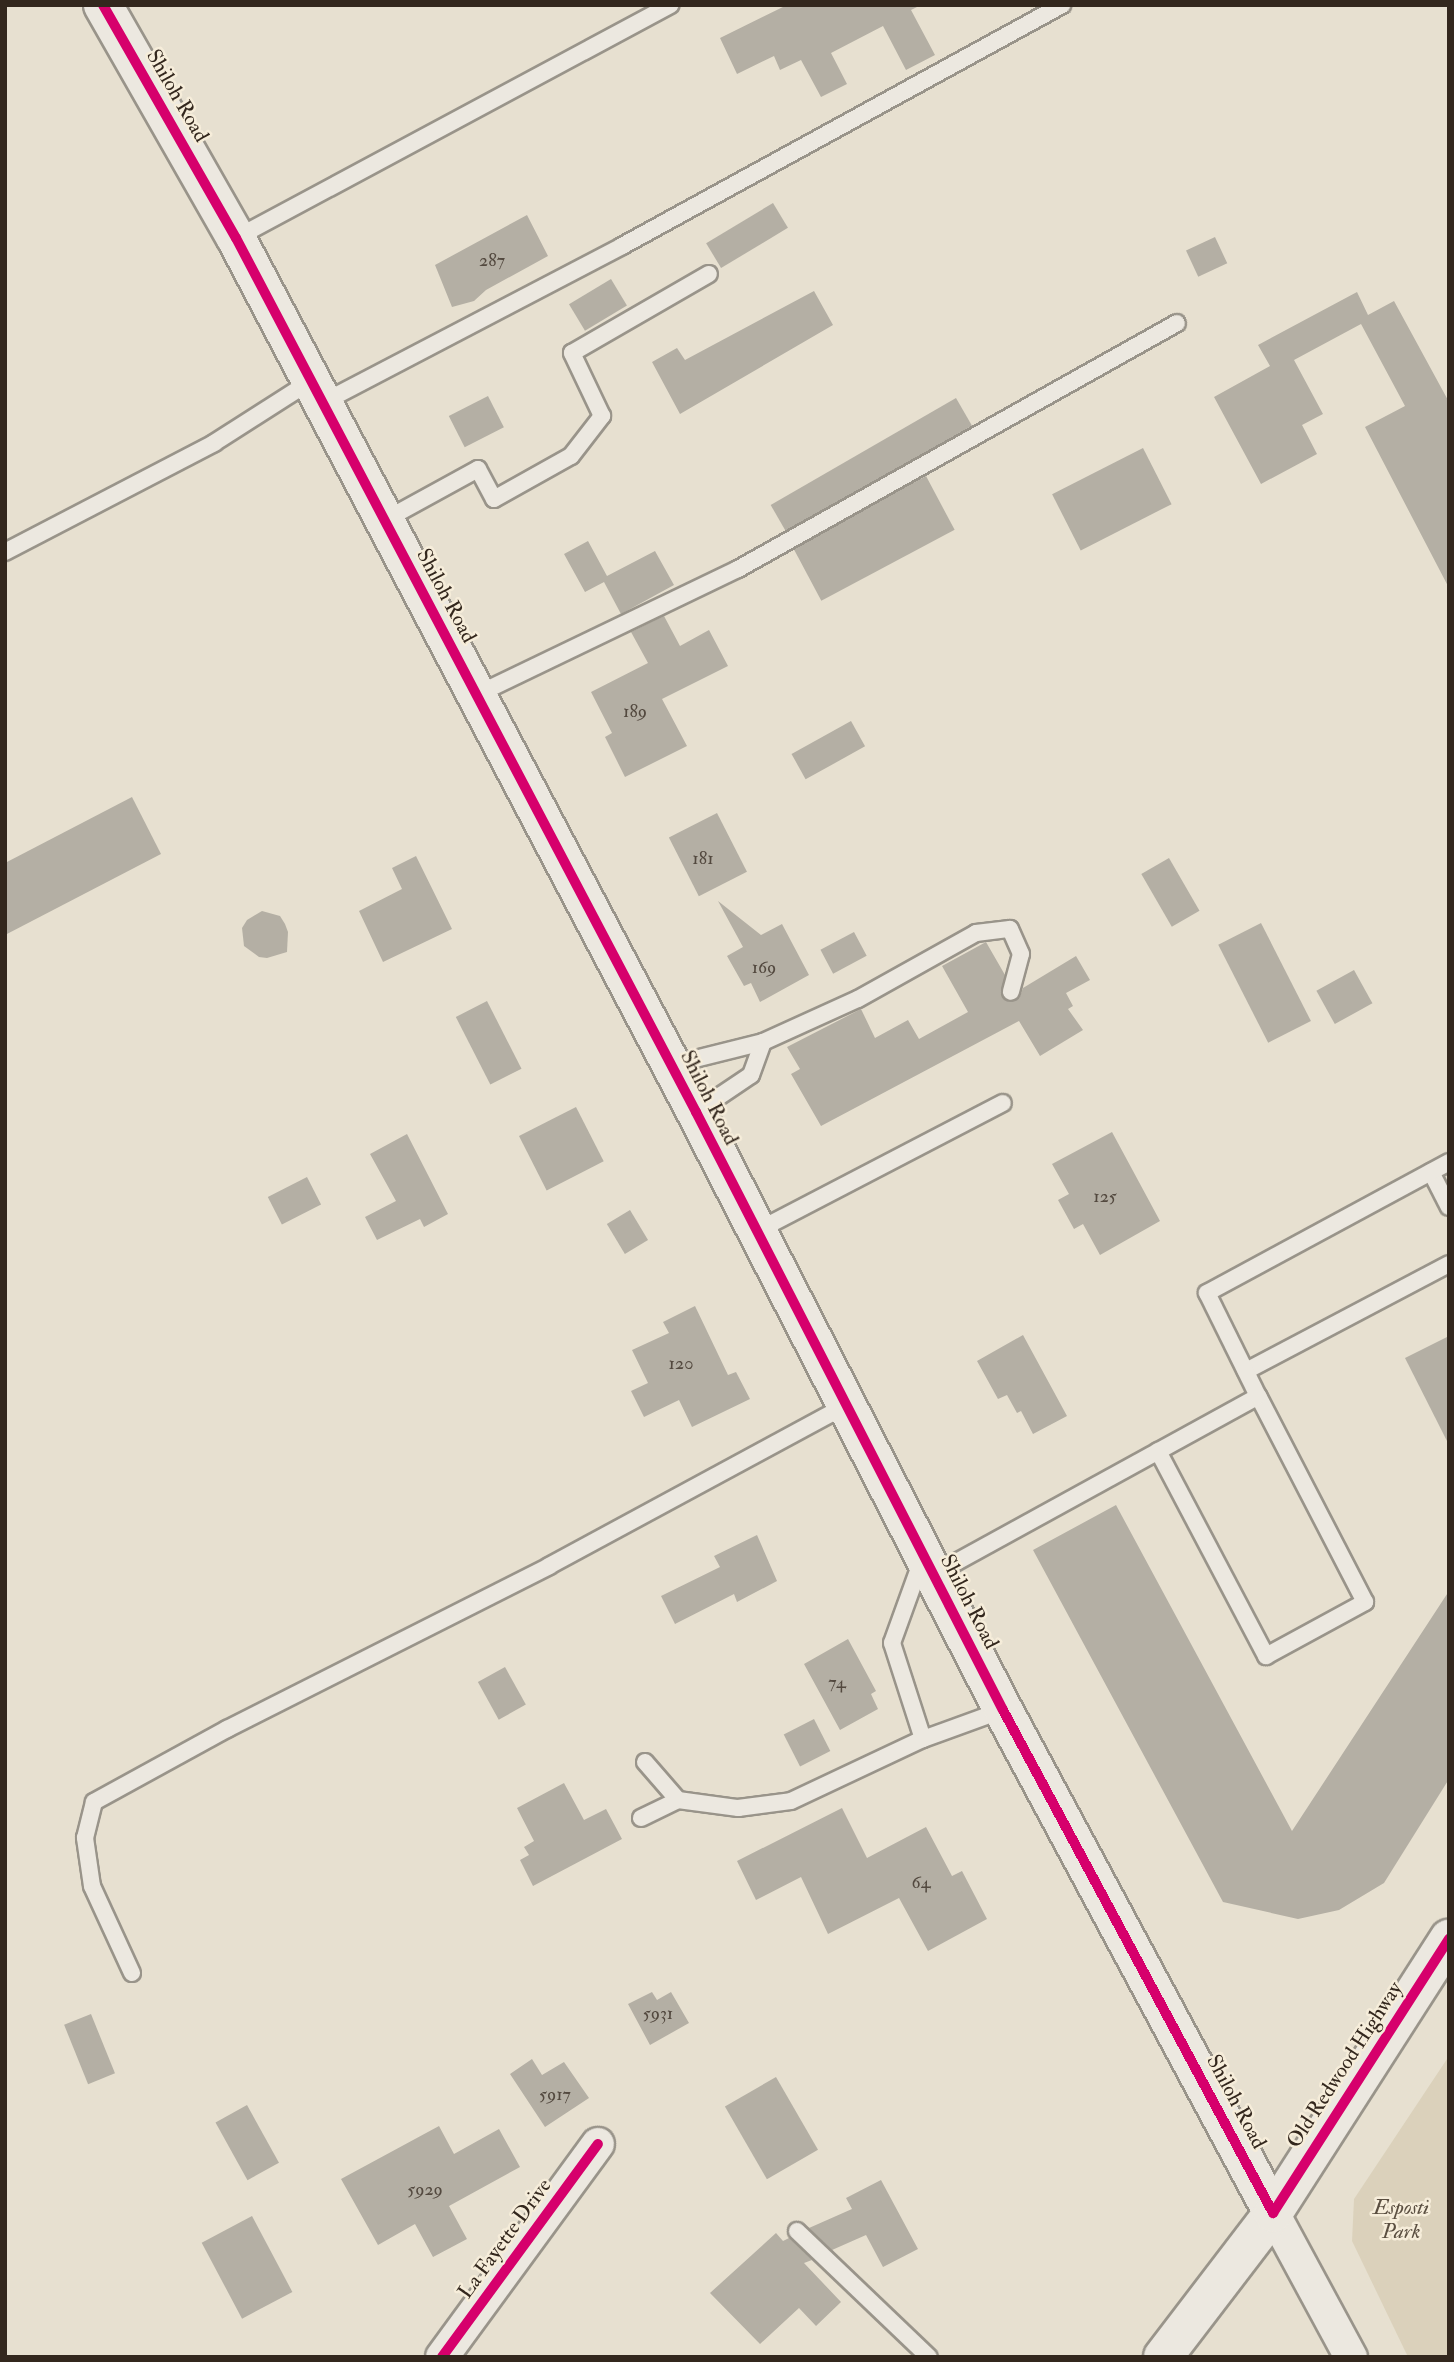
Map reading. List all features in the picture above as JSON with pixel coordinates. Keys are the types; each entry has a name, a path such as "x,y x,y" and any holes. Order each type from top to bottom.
{"main road":[{"name":"Shiloh Road","path":"103,5 236,238 696,1112 755,1232 1003,1710 1273,2213"},
{"name":"Old Redwood Highway","path":"1163,2357 1273,2213 1449,1939"}],"street":[{"name":"La Fayette Drive","path":"442,2357 598,2144"},
{"name":"Shiloh Road","path":"1273,2213 1350,2357"}],"lane":[{"path":"236,238 670,5"},
{"path":"5,552 214,443 622,246 1062,5"},
{"path":"385,520 478,469 494,499 571,456 602,416 572,353 709,274"},
{"path":"476,695 738,569 1177,323"},
{"path":"671,1065 763,1042 858,999 976,933 1010,929 1021,954 1011,992"},
{"path":"696,1112 751,1075 763,1042"},
{"path":"755,1232 1003,1103"},
{"path":"1158,1451 1266,1656 1365,1602 1207,1293 1449,1162"},
{"path":"1431,1172 1449,1207"},
{"path":"1246,1371 1449,1264"},
{"path":"923,1740 892,1643 928,1566 1158,1451 1258,1396"},
{"path":"132,1973 92,1885 85,1838 94,1802 227,1729 549,1566 845,1406"},
{"path":"641,1818 678,1800 738,1808 791,1801 923,1740 1003,1710"},
{"path":"645,1762 678,1800"},
{"path":"797,2231 929,2357"}],"green space":[{"name":"Esposti Park","path":"1449,2056 1449,2357 1408,2357 1352,2241 1354,2199"}],"building":[{"path":"787,5 921,5 911,10 935,55 906,70 883,26 831,53 847,84 821,97 801,60 780,70 774,56 737,74 720,38"},
{"path":"773,203 788,228 721,268 706,243"},
{"path":"527,215 548,256 486,290 474,301 452,307 435,265"},
{"path":"1215,237 1227,263 1198,277 1186,251"},
{"path":"611,279 627,306 585,331 569,304"},
{"path":"814,291 833,325 680,414 652,362 677,348 685,360"},
{"path":"1357,292 1368,315 1394,301 1449,402 1449,588 1365,427 1405,406 1361,324 1294,360 1323,414 1302,425 1317,454 1261,484 1214,397 1270,366 1258,345"},
{"path":"488,396 504,427 465,447 449,416"},
{"path":"956,398 972,426 787,533 771,505"},
{"path":"1143,448 1172,504 1081,550 1052,494"},
{"path":"926,476 955,530 821,601 793,547"},
{"path":"588,541 607,576 655,551 674,585 621,614 604,582 585,592 564,554"},
{"path":"664,616 680,646 709,630 728,666 662,699 687,746 625,777 605,737 612,733 591,692 648,663 631,632"},
{"path":"851,721 865,746 806,779 792,754"},
{"path":"132,797 161,854 5,935 5,863"},
{"path":"717,813 747,872 699,896 669,838"},
{"path":"416,856 452,929 383,962 359,911 402,889 392,868"},
{"path":"1169,858 1200,911 1172,927 1141,874"},
{"path":"718,901 761,935 782,924 809,975 760,1002 751,983 744,986 727,956 743,947"},
{"path":"262,911 280,916 285,924 288,932 287,952 267,958 259,957 244,946 242,928 247,920"},
{"path":"1261,923 1311,1021 1268,1043 1218,945"},
{"path":"854,932 867,956 833,974 820,950"},
{"path":"986,942 1005,975 1001,994 1009,1002 1019,999 1023,988 1076,956 1090,980 1066,993 1073,1006 1068,1009 1083,1030 1040,1056 1019,1021 821,1126 791,1074 800,1069 787,1047 861,1009 875,1038 908,1020 919,1039 968,1012 942,966"},
{"path":"1354,970 1372,1003 1335,1024 1316,991"},
{"path":"487,1001 522,1069 490,1085 456,1017"},
{"path":"576,1107 604,1161 547,1190 519,1136"},
{"path":"1112,1132 1160,1221 1100,1255 1083,1224 1074,1229 1058,1200 1069,1194 1052,1164"},
{"path":"407,1134 448,1214 424,1227 420,1219 377,1240 365,1217 396,1201 370,1154"},
{"path":"307,1177 321,1205 282,1225 268,1197"},
{"path":"630,1210 648,1240 625,1254 607,1224"},
{"path":"695,1306 728,1375 736,1372 750,1399 692,1427 679,1400 644,1417 631,1391 648,1383 632,1350 669,1333 663,1322"},
{"path":"1023,1335 1067,1416 1033,1434 1021,1411 1017,1413 1007,1395 998,1399 977,1361"},
{"path":"1449,1336 1449,1445 1405,1358"},
{"path":"1116,1505 1292,1831 1449,1591 1449,1779 1384,1883 1339,1910 1298,1919 1223,1902 1033,1550"},
{"path":"757,1535 777,1581 737,1602 734,1594 675,1624 661,1596 720,1567 714,1556"},
{"path":"848,1639 876,1691 871,1694 878,1709 840,1730 804,1664"},
{"path":"505,1667 526,1705 499,1720 478,1682"},
{"path":"814,1719 830,1751 800,1767 784,1734"},
{"path":"564,1783 584,1820 606,1809 622,1839 533,1886 520,1860 529,1855 524,1847 534,1841 517,1808"},
{"path":"842,1808 867,1858 926,1827 952,1876 962,1871 987,1919 928,1951 899,1898 828,1934 801,1877 756,1900 737,1861"},
{"path":"652,1992 657,2000 671,1992 689,2023 650,2045 628,2004"},
{"path":"91,2014 115,2073 88,2084 64,2025"},
{"path":"532,2059 542,2075 564,2062 589,2098 545,2127 510,2074"},
{"path":"776,2077 818,2150 767,2179 725,2106"},
{"path":"247,2105 279,2163 248,2180 216,2122"},
{"path":"439,2126 454,2154 499,2129 520,2167 449,2206 467,2239 433,2257 415,2224 378,2245 341,2179"},
{"path":"881,2180 918,2249 883,2267 866,2235 832,2250 809,2228 852,2209 846,2198"},
{"path":"252,2216 292,2292 242,2319 202,2243"},
{"path":"776,2233 783,2241 789,2238 812,2260 804,2263 841,2302 816,2326 799,2308 760,2344 710,2293"}],"cycle path":[{"path":"103,5 236,238 696,1112 1003,1710 1273,2213 1449,1939"},
{"path":"442,2357 598,2144"}]}
